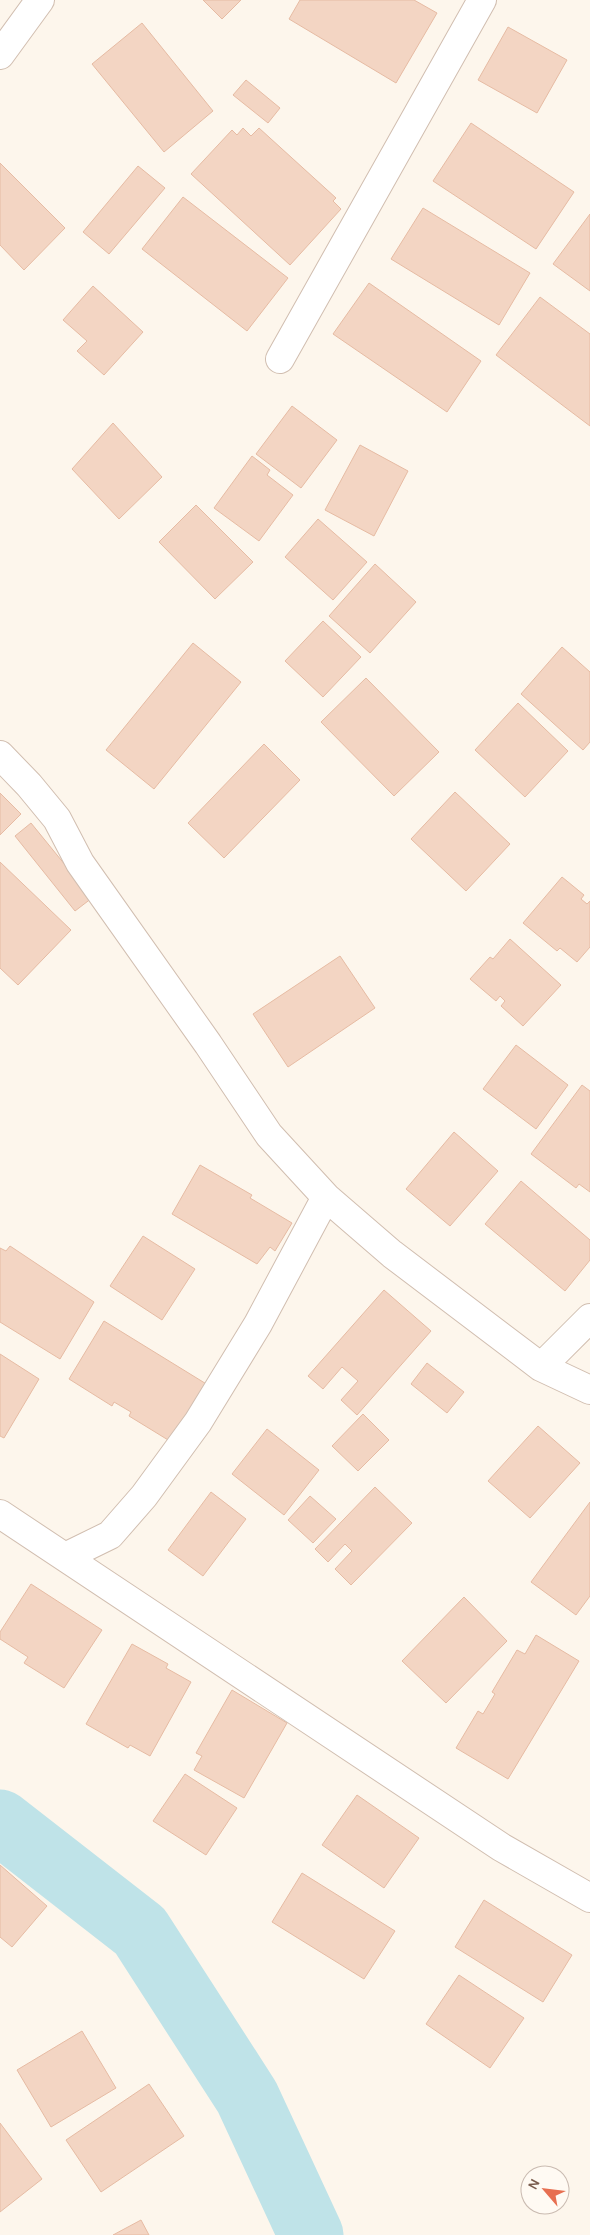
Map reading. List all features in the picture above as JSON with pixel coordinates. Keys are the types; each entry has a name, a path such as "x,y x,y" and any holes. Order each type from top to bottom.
{"street":[{"path":"0,55 40,0"},
{"path":"280,359 482,0"},
{"path":"0,755 29,785 57,819 80,863 198,1029 269,1135 326,1197 392,1254 541,1367 590,1390"},
{"path":"65,1557 110,1535 144,1496 198,1422 248,1340 326,1197"},
{"path":"541,1367 590,1318"},
{"path":"0,1514 501,1847 590,1898"}],"building":[{"path":"203,0 241,0 222,19"},
{"path":"300,0 414,0 437,13 396,83 289,19"},
{"path":"142,23 213,111 164,152 92,64"},
{"path":"508,27 567,60 537,113 478,80"},
{"path":"246,80 280,108 268,123 233,95"},
{"path":"471,123 574,192 536,249 433,181"},
{"path":"243,128 251,136 259,128 336,198 333,201 341,209 290,265 191,174 232,130 237,135"},
{"path":"0,163 65,228 24,270 0,245"},
{"path":"138,166 165,188 109,254 83,232"},
{"path":"183,197 288,278 247,331 142,249"},
{"path":"423,208 530,273 499,325 391,259"},
{"path":"590,214 590,291 553,264"},
{"path":"369,283 481,361 447,412 333,334"},
{"path":"93,286 143,332 104,375 77,351 87,341 63,320"},
{"path":"540,297 590,334 590,426 496,355"},
{"path":"292,406 337,440 301,488 256,454"},
{"path":"113,423 162,477 119,519 72,469"},
{"path":"360,445 408,471 374,536 325,510"},
{"path":"252,456 270,470 267,475 293,495 259,541 214,508"},
{"path":"196,505 253,562 215,599 159,542"},
{"path":"318,519 367,562 333,600 285,557"},
{"path":"375,564 416,602 370,653 329,616"},
{"path":"323,621 361,657 323,697 285,661"},
{"path":"193,643 241,682 154,789 106,750"},
{"path":"562,647 590,672 590,742 583,750 521,694"},
{"path":"366,678 439,752 394,796 321,722"},
{"path":"518,703 568,751 525,797 475,750"},
{"path":"264,744 300,780 224,858 188,823"},
{"path":"455,792 510,844 466,891 411,839"},
{"path":"0,793 21,814 0,835"},
{"path":"31,823 92,898 75,911 15,836"},
{"path":"0,862 71,930 18,985 0,968"},
{"path":"562,877 584,895 581,899 587,904 590,901 590,947 577,962 560,948 557,951 523,923"},
{"path":"510,939 561,985 523,1026 501,1006 505,1001 500,996 496,1001 470,979 490,957 493,959"},
{"path":"340,956 375,1008 288,1067 253,1014"},
{"path":"516,1045 568,1085 536,1129 483,1089"},
{"path":"582,1085 590,1091 590,1192 579,1184 576,1188 531,1154"},
{"path":"454,1132 498,1171 450,1226 406,1189"},
{"path":"200,1165 252,1195 250,1198 292,1223 275,1251 270,1247 257,1264 172,1214"},
{"path":"521,1181 590,1240 590,1260 565,1291 485,1224"},
{"path":"143,1236 195,1269 162,1320 110,1286"},
{"path":"10,1246 94,1302 60,1359 0,1322 0,1248 6,1251"},
{"path":"384,1290 431,1331 357,1415 341,1400 358,1381 342,1367 323,1389 308,1376"},
{"path":"104,1321 208,1385 173,1443 129,1416 131,1412 114,1402 112,1406 69,1379"},
{"path":"0,1354 39,1379 4,1438 0,1436"},
{"path":"427,1363 464,1392 447,1413 411,1384"},
{"path":"363,1414 389,1440 358,1471 332,1446"},
{"path":"538,1426 580,1463 530,1518 488,1481"},
{"path":"267,1429 319,1470 284,1515 232,1474"},
{"path":"375,1487 412,1523 351,1585 335,1569 352,1551 345,1544 328,1562 315,1549"},
{"path":"211,1492 246,1519 203,1576 168,1550"},
{"path":"310,1496 336,1519 313,1543 288,1520"},
{"path":"590,1502 590,1596 576,1615 531,1582"},
{"path":"31,1584 102,1630 64,1688 24,1663 28,1657 0,1639 0,1632"},
{"path":"464,1597 507,1641 446,1703 402,1661"},
{"path":"536,1635 579,1661 508,1779 456,1748 478,1711 483,1714 495,1694 492,1692 517,1650 525,1654"},
{"path":"132,1644 168,1664 166,1668 191,1682 150,1756 130,1745 128,1748 86,1724"},
{"path":"232,1690 287,1723 244,1798 194,1770 202,1756 196,1753"},
{"path":"185,1774 237,1808 206,1855 153,1821"},
{"path":"357,1795 419,1838 384,1888 322,1845"},
{"path":"0,1865 47,1906 12,1947 0,1937"},
{"path":"302,1873 395,1931 364,1979 272,1922"},
{"path":"484,1900 572,1955 543,2002 455,1947"},
{"path":"459,1975 524,2018 490,2068 426,2024"},
{"path":"82,2031 116,2088 51,2127 17,2070"},
{"path":"149,2084 184,2136 101,2192 66,2140"},
{"path":"0,2123 42,2179 0,2212"},
{"path":"141,2220 149,2235 113,2235"}],"waterway":[{"path":"0,1822 140,1931 247,2097 311,2235"}]}
